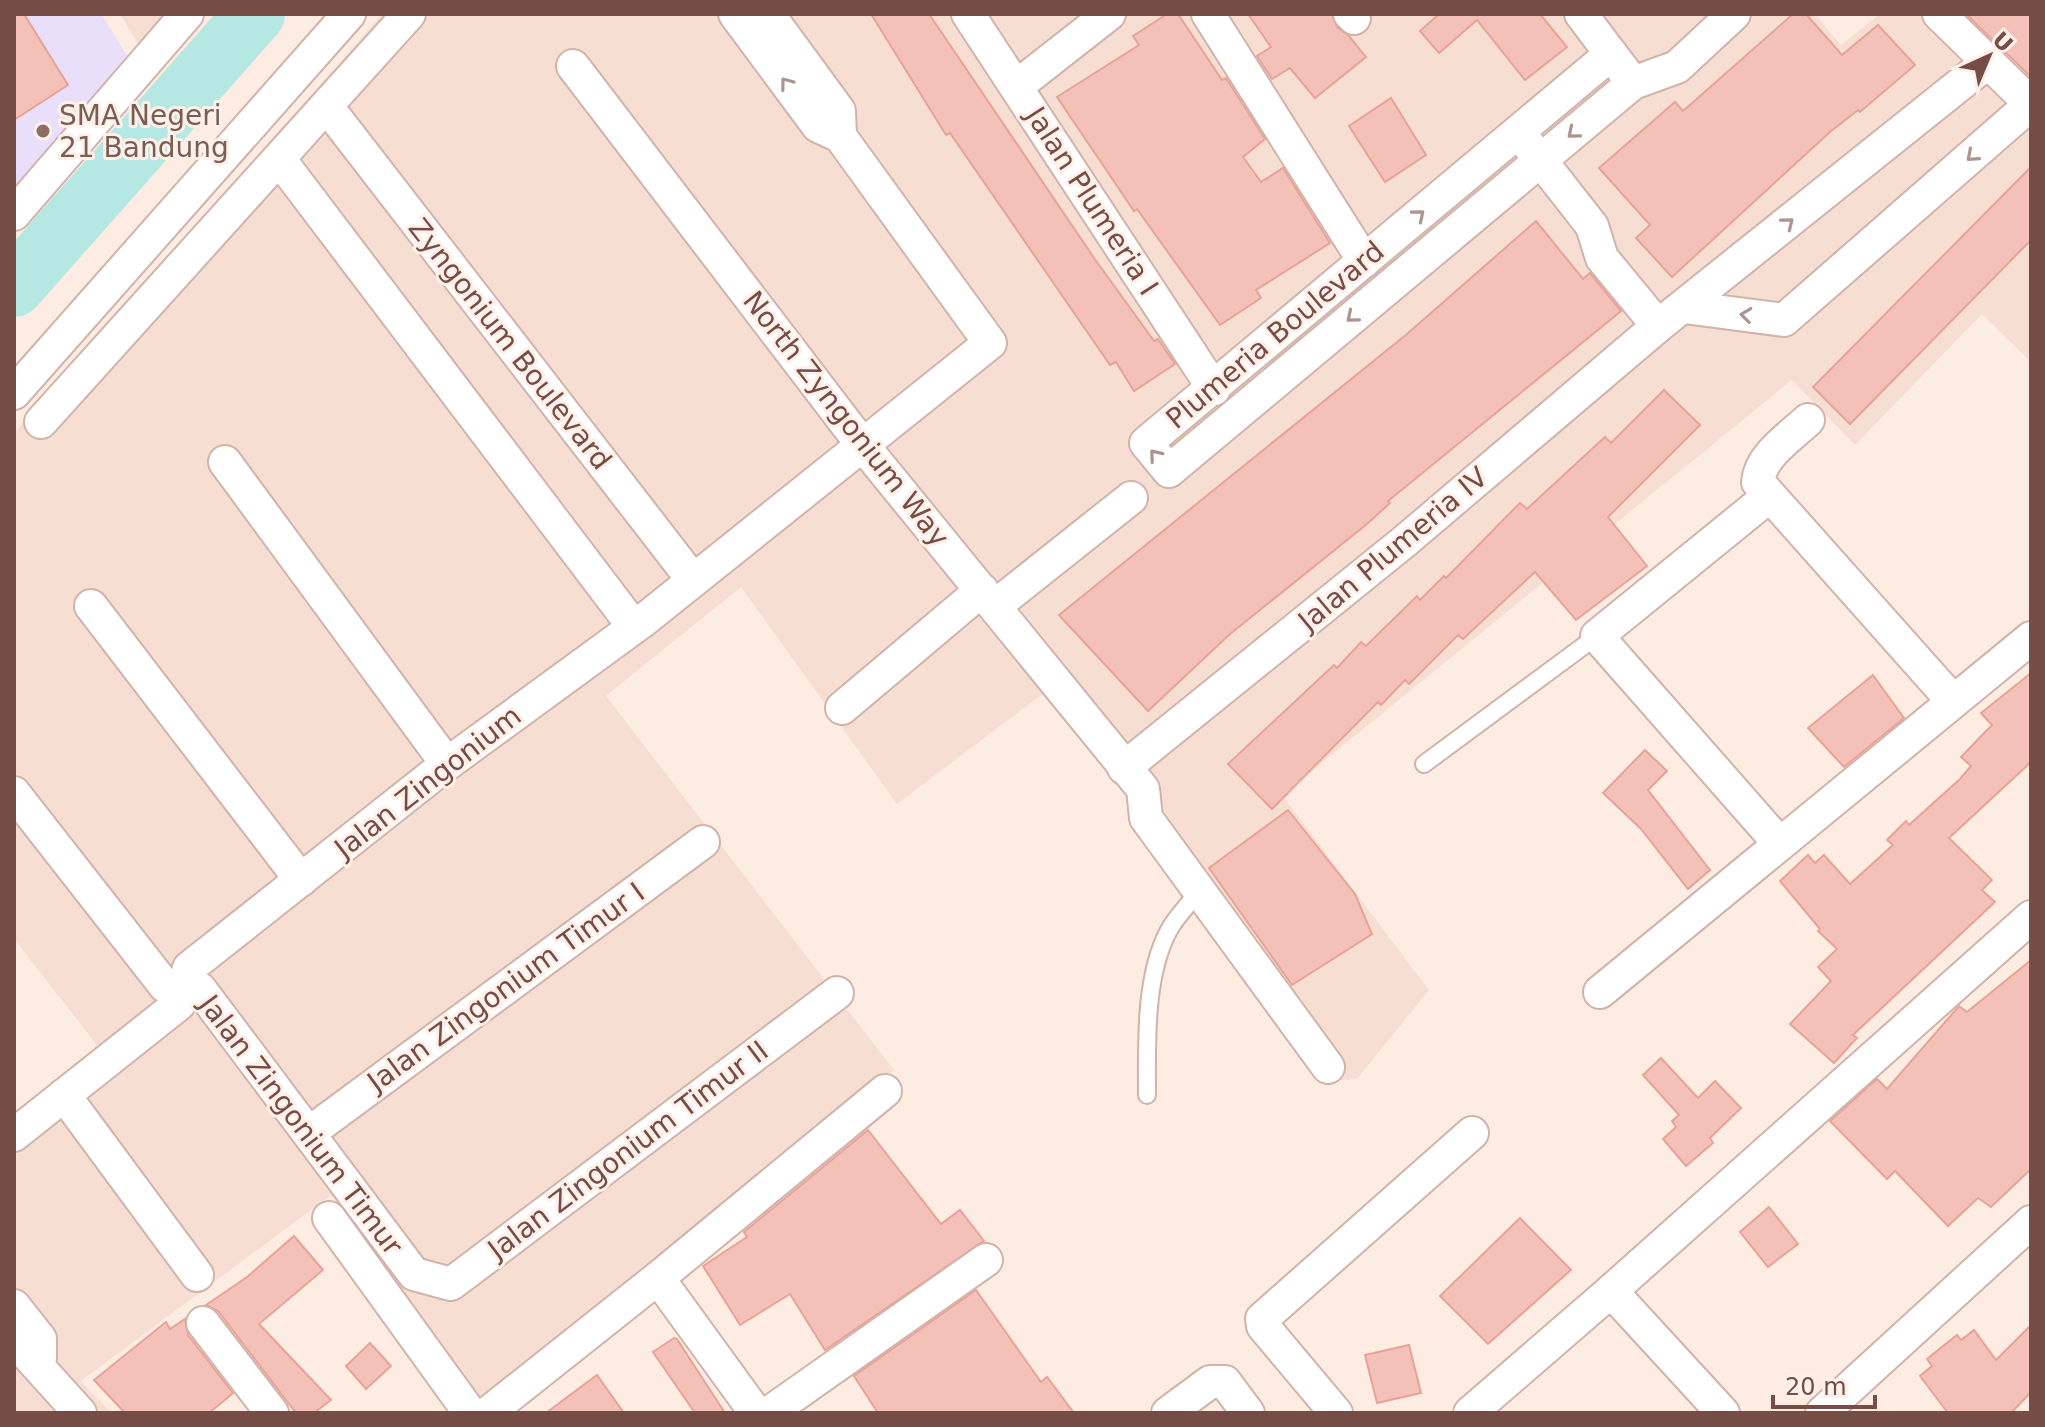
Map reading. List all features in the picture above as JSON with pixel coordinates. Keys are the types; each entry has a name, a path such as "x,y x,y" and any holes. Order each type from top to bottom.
{"street":[{"path":"14,214 187,14"},
{"path":"14,393 349,14"},
{"path":"41,422 328,108 409,14"},
{"path":"735,14 818,126 840,136 839,111 768,14"},
{"name":"Jalan Plumeria I","path":"968,14 1214,389"},
{"path":"1017,86 1109,14"},
{"path":"1208,14 1374,276"},
{"path":"1581,14 1633,83"},
{"name":"Plumeria Boulevard","path":"1611,54 1518,132 1374,276 1232,418 1169,471 1146,443 1214,389 1374,276 1540,160 1633,83 1677,67 1734,14"},
{"path":"1684,307 1784,320 2031,104 1939,14"},
{"name":"Jalan Plumeria IV","path":"1124,768 1405,541 1658,326 1988,62"},
{"name":"North Zyngonium Way","path":"573,66 861,443 1143,789 1146,818 1328,1067"},
{"name":"Zyngonium Boulevard","path":"328,108 682,588"},
{"path":"1518,132 1592,226 1602,258 1658,326"},
{"name":"Jalan Zingonium","path":"14,1135 179,1004 189,968 447,764 639,623 990,343 840,136"},
{"path":"280,160 639,623"},
{"path":"1808,420 1759,471 1758,482 1768,497 1952,700"},
{"path":"225,462 447,764"},
{"path":"1768,497 1597,636 1779,843"},
{"path":"842,708 989,598 1131,498"},
{"path":"91,606 301,880"},
{"path":"1600,992 2031,638"},
{"name":"Jalan Zingonium Timur","path":"14,793 165,986 200,989 414,1274"},
{"name":"Jalan Zingonium Timur I","path":"309,1133 703,842"},
{"path":"1470,1413 2031,917"},
{"name":"Jalan Zingonium Timur II","path":"414,1274 451,1284 837,993"},
{"path":"488,1413 885,1091"},
{"path":"64,1095 197,1275"},
{"path":"1336,1413 1263,1326 1262,1319 1472,1133"},
{"path":"329,1218 470,1413"},
{"path":"1822,1413 2031,1222"},
{"path":"769,1413 986,1260"},
{"path":"658,1278 756,1413"},
{"path":"1611,1291 1723,1413"},
{"path":"14,1306 40,1339 40,1369"},
{"path":"203,1323 272,1413"},
{"path":"14,1340 80,1413"},
{"path":"1168,1413 1210,1382 1225,1382 1248,1413"}],"lane":[{"path":"1214,389 1232,418"},
{"path":"1424,764 1597,636"},
{"path":"1147,1095 1147,1017 1161,954 1169,930 1199,891"}],"shaded area":[{"name":"SMA Negeri 21 Bandung","path":"14,14 101,14 131,62 14,200"},
{"path":"120,14 169,14 139,45"},
{"path":"382,14 1072,14 1074,17 1078,14 1815,14 1841,45 1880,14 2031,14 2031,362 1982,314 1855,445 1792,380 1282,795 1429,990 1357,1079 1327,1081 1132,817 1127,794 1044,693 897,804 741,587 606,696 894,1070 480,1398 331,1195 81,1381 111,1413 14,1413 14,1125 97,1045 14,939 14,433"}],"building":[{"path":"14,14 24,14 68,85 14,120"},
{"path":"871,14 929,14 1094,258 1154,341 1158,339 1175,364 1134,391 1116,362 1110,365 950,133 946,135"},
{"path":"1167,14 1178,14 1222,80 1226,78 1265,139 1243,157 1261,182 1283,168 1330,243 1256,290 1261,298 1220,325 1137,209 1134,211 1057,97 1139,45 1133,36"},
{"path":"1248,14 1332,14 1337,27 1366,57 1315,98 1290,68 1272,79 1257,56 1271,47"},
{"path":"1439,14 1540,14 1567,47 1525,80 1477,20 1439,53 1420,31"},
{"path":"1793,14 1806,14 1842,55 1878,25 1915,65 1860,112 1858,110 1830,132 1672,277 1636,238 1650,225 1599,168 1675,102 1683,111"},
{"path":"1966,14 2031,14 2031,77"},
{"path":"1391,98 1426,155 1385,182 1349,126"},
{"path":"2031,167 2031,240 1850,424 1813,387"},
{"path":"1536,221 1583,279 1590,273 1621,311 1388,501 1390,503 1367,524 1230,634 1148,711 1059,615 1407,334"},
{"path":"1664,390 1700,425 1608,517 1647,566 1576,620 1535,572 1463,639 1458,635 1409,684 1405,680 1381,705 1378,702 1272,809 1228,764 1334,665 1337,668 1361,642 1366,646 1417,596 1420,600 1444,576 1446,578 1520,503 1527,509 1605,437 1611,443"},
{"path":"2031,673 2031,762 1949,838 1992,880 1982,890 1995,902 1853,1035 1857,1038 1834,1063 1790,1024 1831,981 1818,967 1837,949 1818,931 1820,929 1780,881 1808,855 1815,863 1824,855 1850,884 1893,845 1887,840 1906,821 1909,825 1960,779 1971,766 1961,757 1992,725 1981,713"},
{"path":"1873,675 1904,718 1844,767 1808,728"},
{"path":"1645,750 1667,771 1648,790 1710,870 1688,889 1641,829 1603,793"},
{"path":"1288,810 1355,894 1372,934 1292,985 1209,868"},
{"path":"2031,960 2031,1169 1991,1207 1978,1198 1948,1226 1895,1171 1887,1179 1830,1121 1877,1079 1887,1089 1959,1006 1967,1012"},
{"path":"1661,1058 1698,1098 1715,1081 1741,1108 1710,1138 1713,1143 1686,1166 1663,1139 1676,1127 1672,1121 1679,1115 1643,1075"},
{"path":"868,1130 941,1224 960,1210 984,1241 825,1350 790,1294 740,1325 703,1266 747,1237 744,1232"},
{"path":"1769,1207 1798,1244 1768,1267 1740,1232"},
{"path":"1520,1218 1571,1270 1488,1344 1440,1296"},
{"path":"294,1236 323,1270 259,1324 331,1400 314,1413 296,1413 218,1311 206,1305 247,1277"},
{"path":"976,1290 1041,1382 1047,1377 1074,1413 878,1413 854,1376"},
{"path":"185,1319 188,1335 233,1393 209,1413 125,1413 94,1380 166,1322 170,1329"},
{"path":"2031,1325 2031,1392 2011,1413 1948,1413 1920,1376 1932,1366 1927,1359 1957,1335 1961,1340 1974,1330 1996,1360"},
{"path":"674,1338 725,1413 695,1413 653,1352"},
{"path":"370,1343 391,1366 366,1389 346,1366"},
{"path":"1409,1345 1421,1393 1377,1403 1365,1355"},
{"path":"597,1375 624,1413 546,1413"}],"waterway":[{"path":"14,287 255,14"}],"place":[{"name":"SMA Negeri 21 Bandung","path":"43,131"}]}
